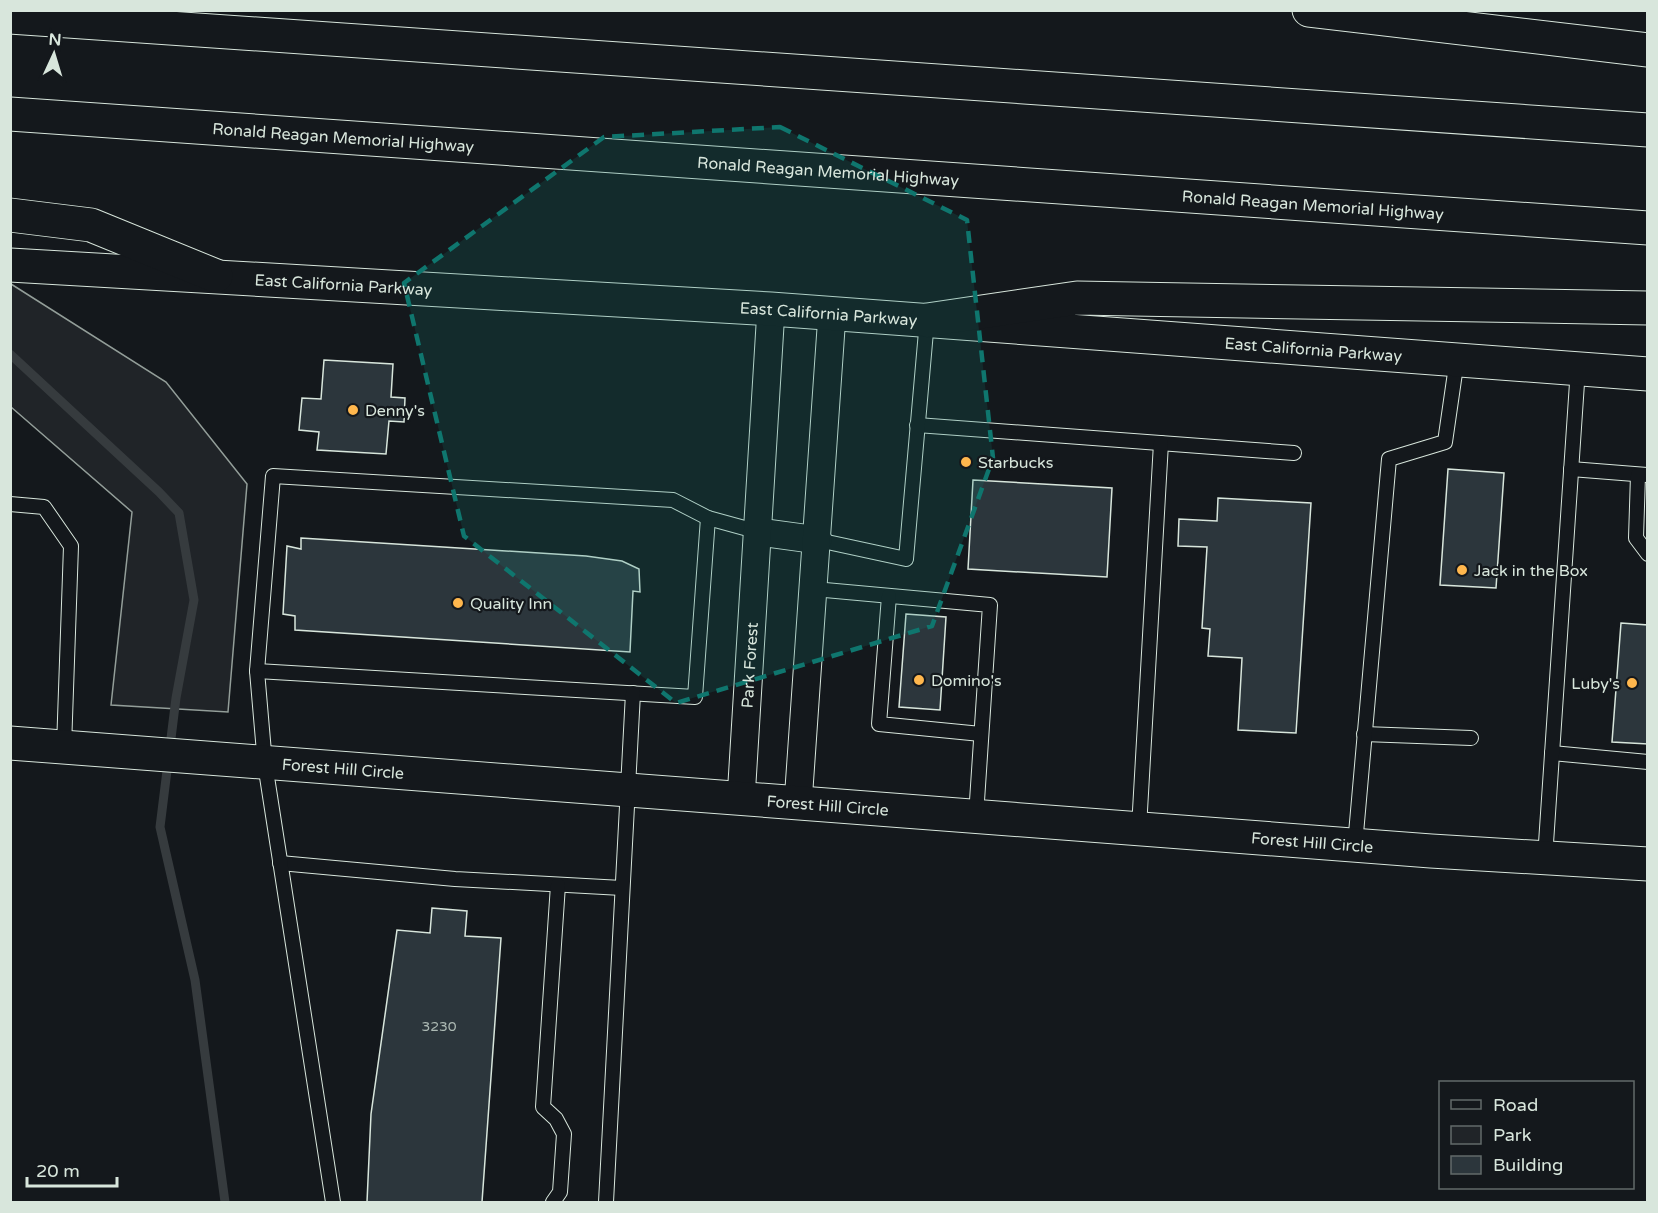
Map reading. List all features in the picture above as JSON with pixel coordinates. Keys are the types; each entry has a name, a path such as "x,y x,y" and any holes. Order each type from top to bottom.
{"main road":[{"path":"1309,10 1647,50"},
{"path":"10,16 1647,130"},
{"name":"Ronald Reagan Memorial Highway","path":"10,114 1647,228"},
{"path":"10,215 91,225 216,276"},
{"name":"East California Parkway","path":"10,265 771,309 1647,374"},
{"path":"927,320 1077,298 1647,308"},
{"name":"Forest Hill Circle","path":"10,743 1354,845 1647,864"}],"street":[{"name":"Park Forest","path":"741,799 771,309"},
{"path":"798,802 832,314"},
{"path":"759,532 818,540"}],"lane":[{"path":"818,540 906,559 927,320"},
{"path":"1354,845 1389,459 1445,442 1457,359"},
{"path":"1545,858 1578,368"},
{"path":"917,425 1294,453"},
{"path":"1139,828 1161,443"},
{"path":"1571,469 1643,475 1636,538 1647,554"},
{"path":"333,1203 265,764 257,671 273,476 673,500 708,518 759,532"},
{"path":"10,504 44,507 71,546 64,747"},
{"path":"257,671 695,697 708,518"},
{"path":"814,589 990,605 976,816"},
{"path":"889,596 879,724 981,734"},
{"path":"606,1203 633,693"},
{"path":"1364,734 1471,738"},
{"path":"1552,753 1647,762"},
{"path":"280,863 455,879 622,888"},
{"path":"553,1203 560,1192 564,1134 556,1119 543,1107 558,885"}],"highlighted area":[{"path":"780,127 967,220 993,458 932,626 676,703 464,536 404,283 604,137"}],"green space":[{"path":"11,284 166,382 247,484 228,712 111,705 132,512 11,407"}],"building":[{"name":"Denny's","path":"324,360 393,364 391,397 405,398 404,422 389,421 386,454 317,450 319,432 299,430 302,398 321,399"},
{"path":"1448,469 1504,473 1496,588 1440,585"},
{"path":"973,480 1112,488 1107,577 968,569"},
{"path":"1218,498 1311,503 1296,733 1238,730 1242,658 1208,656 1210,629 1202,628 1207,547 1178,546 1179,519 1217,521"},
{"name":"Quality Inn","path":"301,538 586,556 622,561 639,569 640,592 633,591 630,652 295,630 295,616 283,614 287,546 301,549"},
{"path":"906,614 946,617 940,710 899,707"},
{"name":"Luby's","path":"1621,623 1648,625 1648,744 1612,742"},
{"path":"432,908 467,911 465,936 501,938 482,1202 367,1202 371,1114 397,930 430,933"}],"waterway":[{"path":"10,354 179,513 194,600 176,698 160,827 195,980 225,1202"}],"place":[{"name":"Denny's","path":"353,410"},
{"name":"Starbucks","path":"966,462"},
{"name":"Jack in the Box","path":"1462,570"},
{"name":"Quality Inn","path":"458,603"},
{"name":"Domino's","path":"919,680"},
{"name":"Luby's","path":"1632,683"}]}
